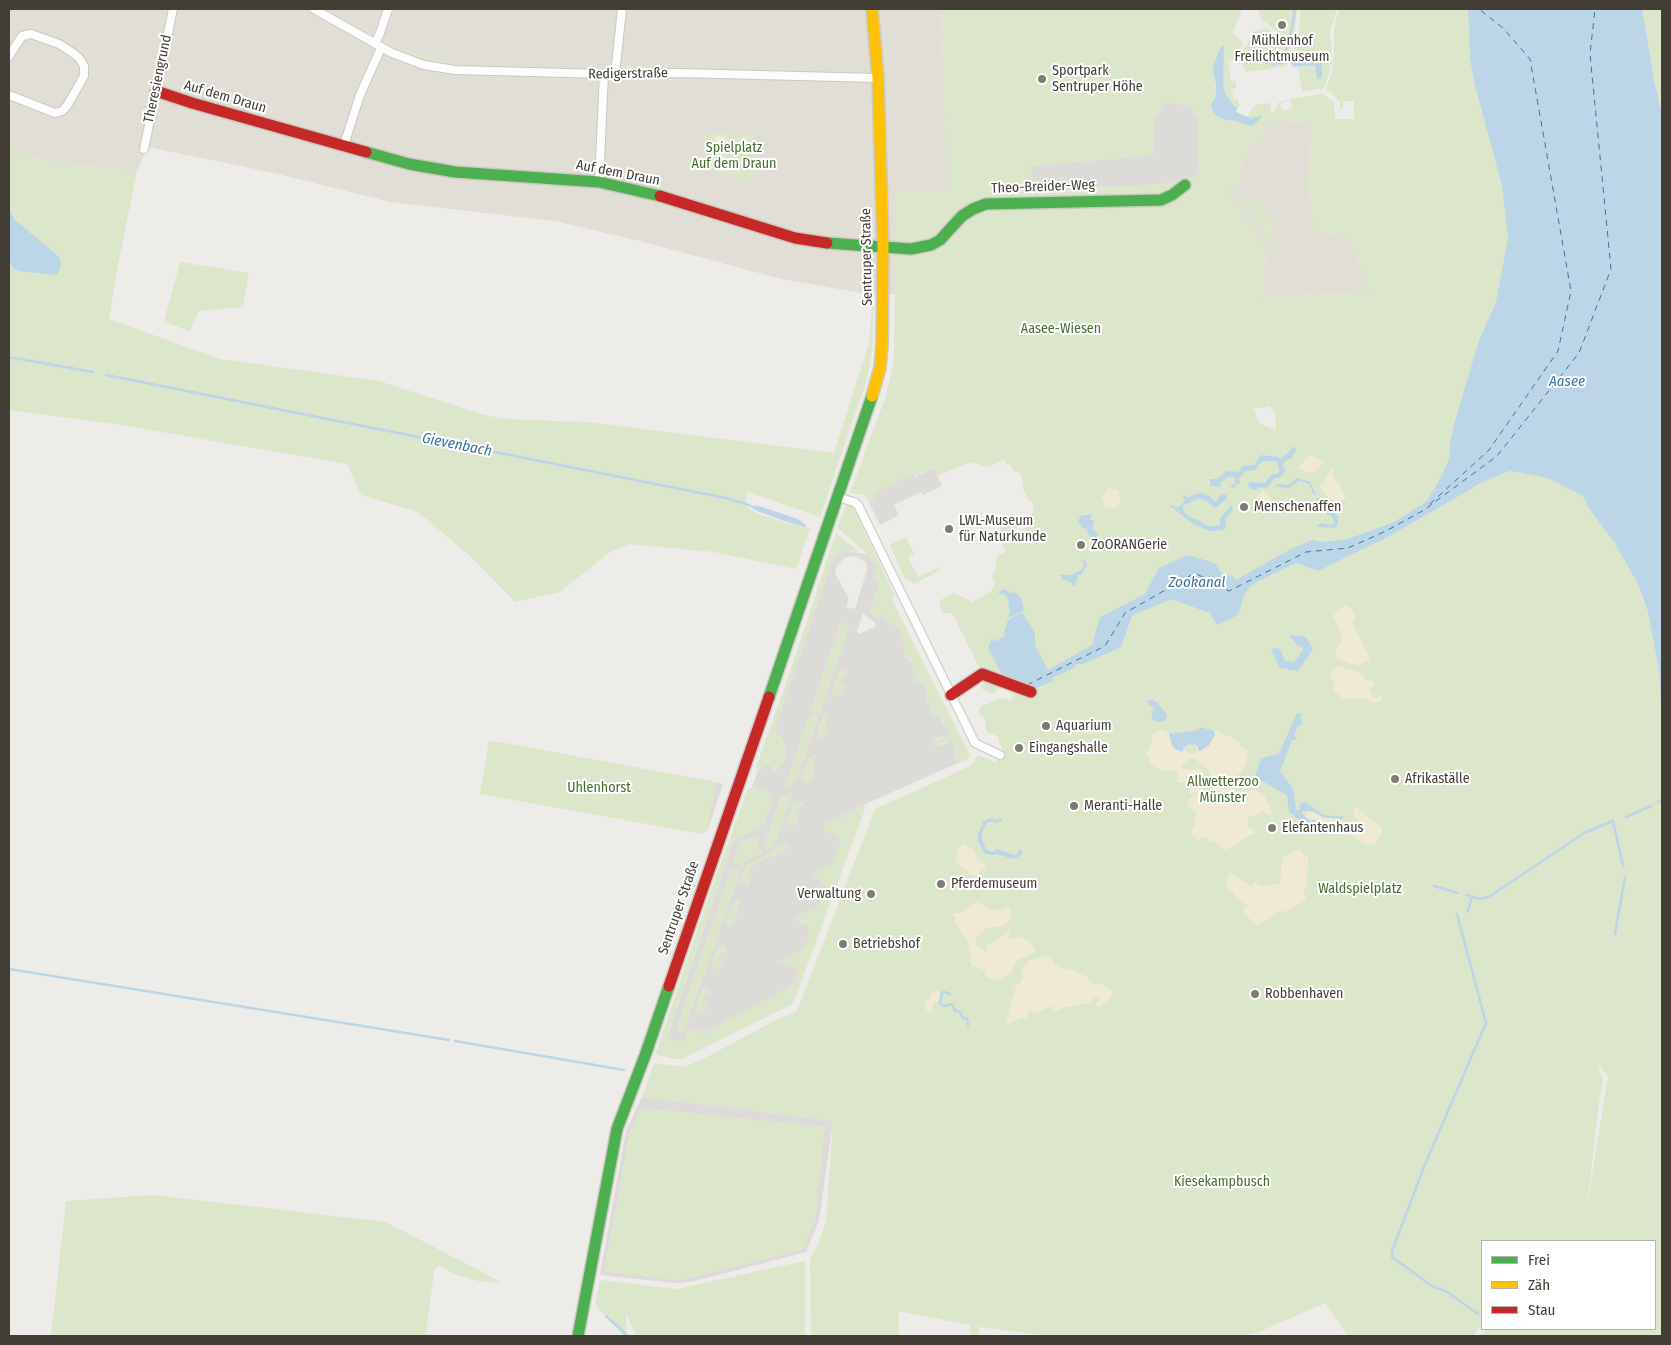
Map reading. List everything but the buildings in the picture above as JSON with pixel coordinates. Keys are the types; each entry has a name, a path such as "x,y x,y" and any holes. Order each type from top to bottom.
{"street":[{"name":"Theresiengrund","path":"144,149 173,9"},
{"name":"Redigerstraße","path":"314,9 401,57 424,65 455,70 878,78"},
{"path":"344,145 378,46 388,9"},
{"path":"615,74 622,9"},
{"name":"Sentruper Straße","path":"578,1336 617,1129 874,394 880,368 883,247 878,78 872,9"},
{"path":"9,56 22,36 32,34 59,44 73,53 84,66 84,76 67,106 62,111 55,113 9,94"},
{"path":"599,182 604,74"},
{"name":"Auf dem Draun","path":"156,91 389,159 436,170 599,182 655,194 795,238 839,245 883,247"},
{"name":"Theo-Breider-Weg","path":"883,247 911,249 931,245 947,234 962,216 986,204 1047,201 1161,200 1172,195 1185,185"},
{"path":"837,497 858,505 975,743 1000,756"},
{"path":"951,695 982,674 1031,692"}],"shaded area":[{"path":"9,9 941,9 948,189 895,243 896,294 874,295 781,279 644,242 555,221 390,202 274,173 148,147 137,171 54,162 9,149"},
{"path":"1164,102 1189,106 1197,117 1199,173 1182,182 1134,186 1032,188 1031,166 1154,155 1154,117 1162,111"},
{"path":"1287,120 1312,126 1308,182 1315,235 1324,233 1348,238 1370,291 1263,297 1266,251 1230,193 1230,189 1239,183 1242,161 1250,147 1263,136 1274,122"},
{"path":"934,468 942,486 923,495 921,492 894,505 899,515 880,525 869,503 875,499 873,494 913,474 915,477"},
{"path":"843,551 867,554 873,561 876,569 874,580 880,584 870,609 870,614 879,618 882,615 886,622 900,629 902,635 900,641 905,644 906,649 903,656 913,663 913,672 916,677 914,681 924,686 927,690 926,700 931,702 932,706 930,713 941,718 943,727 949,730 951,735 938,738 934,744 936,747 950,742 954,745 954,756 960,762 859,807 824,825 825,830 839,837 840,843 830,865 810,875 822,882 825,888 818,906 792,918 807,925 809,938 802,950 775,963 793,966 798,972 796,981 790,987 704,1033 698,1029 689,1032 685,1040 680,1042 673,1040 669,1032 734,839 757,830 765,822 772,801 770,794 765,790 752,787 758,770 763,770 763,765 771,765 772,772 778,769 784,762 786,750 784,741 775,732 776,724 833,559","holes":["847,557 860,558 866,563 867,570 855,609 846,607 849,599 835,573 836,568","863,613 876,626 860,634 857,632","843,623 848,625 849,628 819,714 811,710 840,625","841,670 848,673 841,678 840,683 844,685 840,694 835,696 832,691 838,673","828,713 825,726 828,729 825,737 819,739 817,734 824,714","813,715 817,721 798,776 793,784 785,787 808,718","816,755 811,781 805,783 802,778 809,758","792,793 775,843 772,848 769,848 765,843 781,796","794,801 803,802 798,807 796,813 800,814 796,824 791,826 787,821","760,834 757,844 762,852 744,861 742,867 733,863 740,842","783,843 789,844 789,848 751,866 748,874 752,875 750,882 747,884 741,882 746,865 773,852 778,845","735,869 739,875 685,1030 680,1032 677,1026 729,876 731,871","741,899 734,924 729,927 726,922 733,903","722,945 727,948 718,960 722,962 720,967 715,970 712,967 718,946","707,987 710,989 709,994 705,995 703,1001 708,1003 705,1010 699,1014 695,1011 703,988"]},
{"path":"716,782 723,784 708,830 711,808"},
{"path":"642,1097 833,1121 819,1221 806,1252 691,1282 675,1283 600,1275 626,1131","holes":["641,1108 825,1127 815,1221 803,1249 690,1278 673,1280 604,1271 630,1132"]}],"green space":[{"path":"941,9 1242,9 1232,34 1237,36 1243,44 1236,54 1237,59 1228,61 1231,81 1236,81 1236,88 1232,89 1233,99 1237,99 1240,106 1234,106 1224,89 1223,45 1214,63 1216,95 1213,99 1226,120 1250,126 1253,119 1247,117 1255,105 1271,103 1270,111 1274,112 1278,103 1287,100 1280,104 1283,111 1292,107 1290,99 1320,94 1325,95 1334,103 1335,119 1354,119 1354,101 1343,101 1343,109 1340,109 1340,102 1326,89 1334,58 1334,29 1339,9 1468,9 1470,59 1475,86 1502,186 1508,238 1504,267 1496,302 1479,340 1454,424 1450,443 1450,456 1442,475 1427,501 1394,522 1367,532 1372,544 1390,536 1483,482 1510,471 1538,475 1548,478 1583,496 1588,507 1614,542 1639,586 1648,612 1659,671 1662,721 1662,1336 1480,1336 1487,1330 1656,1330 1656,1240 1481,1240 1481,1326 1474,1336 1348,1336 1325,1303 1261,1331 1242,1336 1050,1336 979,1327 979,1336 971,1336 970,1325 898,1311 899,1336 811,1336 810,1259 817,1247 826,1222 833,1121 642,1097 654,1063 684,1067 797,1011 875,809 971,766 978,755 996,763 1003,749 998,740 999,737 987,732 985,719 979,714 979,709 998,698 1011,700 1013,695 1007,689 1001,687 993,693 983,690 981,686 986,681 952,613 943,613 939,605 942,599 953,593 970,600 969,604 992,591 995,582 992,579 997,556 1006,552 1001,541 1027,527 1034,507 1032,501 1029,502 1024,491 1021,474 1014,471 1010,464 1007,465 1004,459 988,467 970,462 937,476 933,468 873,494 876,499 869,503 865,495 850,493 886,396 894,361 896,189 948,189","holes":["1164,102 1189,106 1197,117 1182,182 1134,186 1032,188 1031,166 1154,155 1154,117 1162,111","1288,120 1312,126 1308,182 1315,236 1324,233 1348,238 1369,291 1263,297 1266,251 1263,242 1230,193 1230,189 1239,183 1242,161 1250,147 1263,136 1274,122","1269,406 1275,413 1276,430 1260,424 1253,409","1597,1062 1608,1077 1587,1206 1603,1079"]},
{"path":"1258,9 1297,9 1295,30 1291,42 1261,19"},
{"path":"1301,9 1337,9 1330,31 1332,63 1326,84 1322,90 1302,92 1298,67 1315,65 1317,78 1322,64 1304,59 1296,62 1291,59 1299,31"},
{"path":"1642,9 1662,9 1662,114 1655,84"},
{"path":"1267,28 1290,46 1287,59 1267,57 1264,63 1273,65 1286,64 1286,66 1247,72 1244,70 1241,54 1255,31"},
{"path":"384,42 413,53 446,61 445,65 410,57 387,47"},
{"path":"623,66 703,67 703,72 623,71"},
{"path":"761,67 796,67 796,73 761,73"},
{"name":"Spielplatz Auf dem Draun","path":"705,133 756,134 755,183 704,170"},
{"path":"9,149 54,162 137,171 109,319 220,359 379,381 481,414 504,419 587,422 834,453 869,343 874,295 872,352 867,379 820,517 748,492 746,499 747,506 756,513 796,526 810,528 796,569 714,552 629,544 610,552 560,592 515,602 470,556 418,512 361,495 347,464 115,424 9,410"},
{"path":"605,171 664,177 664,180 662,182 607,177"},
{"path":"1240,197 1260,204 1273,225 1276,242 1274,245 1272,246"},
{"path":"180,262 249,273 243,307 199,311 190,331 164,322"},
{"path":"847,504 853,507 895,596 892,598 897,610 971,757 960,762 945,742 936,747 934,744 935,740 943,738 943,722 941,718 930,713 932,706 931,702 926,700 927,691 914,681 914,668 909,659 903,656 900,641 902,635 886,622 870,614 870,609 880,585 874,580 873,561 837,527"},
{"path":"1010,518 1017,528 1003,535 999,534 1003,521"},
{"path":"836,533 859,552 849,551 838,554 833,559 776,724 779,738 784,741 786,750 784,762 778,769 772,772 758,770 756,767"},
{"path":"906,537 914,554 908,557 918,577 940,567 939,571 914,584 909,580 906,581 890,545"},
{"path":"843,623 848,625 849,628 819,714 811,711 840,625"},
{"path":"841,670 848,673 841,678 840,683 844,684 840,694 835,696 832,691 838,673"},
{"path":"829,712 825,726 828,729 825,737 819,739 817,734 824,714"},
{"path":"813,715 817,721 798,776 793,784 784,787 808,718"},
{"name":"Uhlenhorst","path":"489,740 716,782 708,830 702,834 480,794"},
{"path":"817,755 811,781 805,783 802,778 809,758"},
{"path":"752,787 765,790 770,794 772,801 765,822 757,830 734,839 669,1032 688,1037 689,1032 698,1028 704,1033 790,987 796,981 773,964 802,950 804,922 792,919 809,875 830,865 839,837 825,830 824,825 864,804 865,809 793,1004 682,1059 657,1055 656,1053 709,896 747,791"},
{"path":"792,793 775,843 772,848 769,848 765,843 781,795"},
{"path":"794,800 803,802 796,813 800,814 796,824 791,826 787,821"},
{"path":"761,833 757,844 762,852 744,861 742,868 732,864 740,842"},
{"path":"783,843 789,844 789,848 751,866 749,874 752,875 750,882 744,884 741,882 746,865 773,852 778,845"},
{"path":"735,869 739,875 685,1030 681,1032 677,1029 677,1026 729,876 731,871"},
{"path":"742,899 734,924 729,927 726,922 733,903"},
{"path":"722,945 727,948 719,960 722,962 720,967 715,970 712,964 718,946"},
{"path":"707,986 710,989 704,1001 708,1002 705,1010 699,1014 695,1011 703,988"},
{"path":"641,1108 826,1127 815,1221 803,1249 690,1278 673,1280 604,1271 630,1132"},
{"path":"153,1195 386,1222 503,1283 478,1281 454,1274 438,1265 434,1272 426,1334 442,1336 51,1336 66,1201"},
{"path":"805,1261 805,1336 637,1336 626,1314 627,1336 624,1336 595,1304 600,1280 676,1289"}],"sand":[{"path":"718,135 724,135 728,142 724,149 718,149 714,145 714,139"},
{"path":"725,157 729,162 727,172 712,168 718,158"},
{"path":"1310,456 1316,457 1323,463 1312,474 1298,469 1306,458"},
{"path":"1333,469 1332,475 1346,498 1340,502 1330,499 1321,490 1320,486 1327,480 1324,477"},
{"path":"1108,489 1118,489 1120,499 1118,507 1106,508 1101,498"},
{"path":"1262,491 1266,492 1277,509 1270,505 1258,504 1255,499"},
{"path":"1347,605 1352,609 1356,619 1352,622 1370,659 1357,666 1337,658 1336,651 1342,638 1334,615 1338,609"},
{"path":"1338,666 1363,675 1366,681 1372,679 1375,685 1369,689 1373,698 1381,696 1383,700 1374,703 1365,698 1347,699 1340,697 1334,690 1334,681 1330,677 1331,672"},
{"path":"1163,729 1169,733 1172,746 1183,752 1183,749 1190,754 1197,752 1196,746 1193,744 1198,747 1199,751 1209,745 1215,735 1214,731 1218,731 1238,741 1242,747 1248,750 1247,759 1241,773 1228,779 1229,788 1244,793 1254,789 1263,794 1273,813 1269,815 1263,811 1248,818 1247,826 1256,832 1225,850 1215,842 1208,841 1209,838 1201,836 1200,840 1197,839 1192,835 1191,831 1195,826 1196,811 1188,807 1189,799 1197,794 1197,792 1189,794 1190,784 1176,782 1178,774 1174,770 1168,772 1158,769 1151,764 1146,753 1150,748 1153,733","holes":["1194,758 1209,770 1214,791 1207,794 1202,791 1204,773 1202,770 1184,769 1181,766 1189,759"]},
{"path":"1356,807 1382,828 1382,833 1375,844 1363,843 1350,835 1347,830 1324,829 1314,820 1311,821 1306,817 1307,812 1312,811 1324,818 1332,818 1334,823 1347,827 1355,826 1358,822 1357,818 1354,817 1354,809"},
{"path":"962,844 972,848 979,861 986,865 975,876 955,861 958,846 961,847"},
{"path":"1299,849 1308,857 1307,887 1304,889 1303,894 1306,897 1305,901 1282,913 1280,910 1261,924 1255,925 1243,911 1248,905 1238,899 1226,887 1228,875 1230,872 1239,878 1239,881 1244,881 1251,886 1255,882 1261,887 1280,884 1282,857"},
{"path":"979,902 993,910 1009,907 1011,917 1013,918 1002,926 989,927 984,930 975,938 977,946 988,953 986,946 988,943 993,943 1009,931 1009,939 1022,937 1033,945 1036,950 1034,953 1018,959 1010,974 996,980 985,977 985,971 972,966 967,940 954,922 956,919 953,913 960,913 970,905"},
{"path":"1046,956 1052,958 1053,964 1065,970 1070,968 1096,985 1099,983 1113,991 1110,999 1101,1006 1095,1006 1099,998 1095,996 1090,1003 1065,1007 1055,1011 1052,1006 1038,1013 1030,1009 1028,1010 1027,1020 1025,1021 1023,1017 1008,1024 1006,1022 1012,998 1017,984 1024,977 1021,972 1022,969 1030,960"},
{"path":"937,991 941,993 941,997 937,1002 933,1003 932,1013 927,1011 924,1003 930,999 929,995"}],"water":[{"name":"Aasee","path":"1468,9 1642,9 1662,114 1662,721 1659,671 1648,612 1639,586 1614,542 1588,507 1583,496 1548,478 1510,471 1483,482 1390,536 1318,571 1296,563 1269,576 1250,586 1244,596 1238,615 1217,625 1210,613 1171,599 1132,616 1121,647 1083,664 1076,664 1074,668 1052,678 1053,681 1036,688 1003,677 988,648 992,638 994,642 1005,636 1004,633 1008,620 1022,612 1035,633 1035,646 1048,670 1092,645 1100,617 1145,594 1159,568 1187,555 1215,563 1220,572 1234,577 1236,580 1291,549 1312,540 1323,542 1348,539 1394,522 1427,501 1442,475 1450,456 1450,443 1454,424 1479,340 1496,302 1508,238 1502,186 1475,86 1470,59"},
{"path":"1222,45 1224,46 1223,83 1225,92 1234,106 1238,107 1236,112 1250,118 1262,117 1253,125 1250,126 1226,120 1217,116 1213,111 1211,105 1216,95 1213,72 1214,63"},
{"path":"1267,57 1291,59 1296,62 1319,57 1322,64 1322,77 1317,79 1315,65 1294,67 1290,63 1273,65 1264,63 1263,59"},
{"path":"9,208 14,219 59,257 61,263 60,270 56,275 18,271 12,267 9,259"},
{"path":"1294,446 1296,450 1292,457 1282,464 1285,471 1279,478 1275,478 1267,488 1258,487 1256,490 1250,489 1248,484 1249,482 1265,483 1272,474 1277,474 1280,471 1276,461 1262,461 1255,470 1245,471 1239,478 1240,484 1236,484 1234,488 1230,488 1235,482 1235,477 1227,477 1220,483 1221,487 1210,486 1210,479 1217,479 1227,471 1238,472 1243,466 1254,465 1261,455 1278,457 1280,459"},
{"path":"1297,478 1310,482 1316,494 1314,495 1309,484 1301,481 1298,481 1289,489 1275,486 1277,484 1289,485"},
{"path":"1203,493 1216,502 1221,494 1226,495 1227,498 1216,508 1198,498 1183,505 1183,509 1186,514 1194,519 1208,526 1213,526 1220,525 1220,518 1231,505 1233,509 1226,518 1224,530 1210,531 1195,525 1170,506 1178,508 1185,501 1184,495 1188,498 1195,494"},
{"path":"1319,498 1338,517 1338,524 1335,528 1317,526 1320,523 1331,525 1334,523 1333,518 1316,499"},
{"path":"748,505 759,506 798,519 806,527 757,511"},
{"path":"1092,512 1090,520 1093,520 1092,527 1098,535 1094,540 1091,539 1086,529 1082,528 1078,520 1082,515 1089,515"},
{"path":"1082,559 1084,559 1087,565 1081,575 1078,575 1075,587 1069,581 1062,579 1060,575 1071,575 1081,570 1084,566"},
{"path":"1003,589 1010,594 1015,592 1021,598 1024,610 1008,618 1010,610 1009,601 1005,595 998,593"},
{"path":"1290,635 1306,637 1313,649 1298,671 1280,668 1271,650 1273,648 1280,649 1285,661 1294,662 1303,650"},
{"path":"1147,701 1157,702 1167,715 1165,721 1158,722 1151,719 1154,708"},
{"path":"1297,713 1302,715 1300,718 1302,721 1294,735 1297,740 1292,740 1280,771 1293,789 1296,809 1298,811 1300,804 1305,802 1324,815 1344,817 1338,820 1338,818 1324,818 1312,811 1302,811 1302,814 1311,821 1314,819 1324,829 1335,828 1335,833 1323,835 1312,825 1309,827 1289,812 1287,795 1255,777 1261,758 1279,754"},
{"path":"1203,727 1206,729 1199,732 1209,729 1214,731 1215,735 1209,745 1202,750 1198,751 1198,747 1195,744 1187,745 1183,752 1172,746 1169,733 1173,734 1176,732 1198,730"},
{"path":"990,818 996,820 1000,818 1003,820 997,823 991,821 986,824 981,835 986,850 993,852 997,849 1014,855 1018,853 1019,849 1023,851 1021,855 1014,859 984,853 978,841 978,834 983,822"}],"waterway":[{"path":"1290,39 1295,9"},
{"path":"1285,59 1287,46"},
{"name":"Gievenbach","path":"9,357 93,372"},
{"name":"Gievenbach","path":"106,375 726,498 749,505"},
{"path":"1658,802 1662,800"},
{"path":"1626,817 1651,806"},
{"path":"1467,895 1479,899 1489,897 1584,833 1613,821 1623,866"},
{"path":"1615,934 1625,877"},
{"path":"1434,886 1458,893"},
{"path":"1468,911 1472,897"},
{"path":"1457,914 1486,1023 1424,1167 1392,1251 1392,1257 1432,1286 1447,1292 1478,1314"},
{"path":"9,969 449,1040"},
{"path":"950,994 942,993 940,1003 944,1006 952,1004 955,1011 960,1012 962,1017 967,1019 968,1025"},
{"path":"455,1041 624,1070"},
{"path":"606,1316 628,1336"}],"ferry route":[{"path":"1430,504 1489,450 1558,351 1571,291 1530,59 1503,28 1479,9"},
{"path":"1027,685 1105,646 1125,613 1195,573 1229,591 1306,552 1348,548 1386,531 1424,510 1497,456 1579,353 1611,269 1590,54 1595,9"}],"traffic: fast":[{"path":"366,152 409,164 455,172 599,182 660,196"},
{"path":"827,243 911,249 931,245 940,240 962,216 986,204 1161,200 1172,195 1185,185"},
{"path":"769,697 872,396"},
{"path":"578,1336 617,1129 669,986"}],"traffic: slow":[{"path":"872,9 878,78 883,247 882,345 880,368 872,396"}],"traffic: jam":[{"path":"156,91 366,152"},
{"path":"660,196 795,238 827,243"},
{"path":"951,695 982,674 1031,692"},
{"path":"669,986 769,697"}],"place":[{"name":"Mühlenhof Freilichtmuseum","path":"1282,25"},
{"name":"Sportpark Sentruper Höhe","path":"1042,79"},
{"name":"Menschenaffen","path":"1244,507"},
{"name":"LWL-Museum für Naturkunde","path":"949,529"},
{"name":"ZoORANGerie","path":"1081,545"},
{"name":"Aquarium","path":"1046,726"},
{"name":"Eingangshalle","path":"1019,748"},
{"name":"Afrikaställe","path":"1395,779"},
{"name":"Meranti-Halle","path":"1074,806"},
{"name":"Elefantenhaus","path":"1272,828"},
{"name":"Pferdemuseum","path":"941,884"},
{"name":"Verwaltung","path":"871,894"},
{"name":"Betriebshof","path":"843,944"},
{"name":"Robbenhaven","path":"1255,994"}],"park label":[{"name":"Aasee-Wiesen","path":"1061,329"},
{"name":"Allwetterzoo Münster","path":"1223,790"},
{"name":"Waldspielplatz","path":"1360,889"},
{"name":"Kiesekampbusch","path":"1222,1182"}],"water label":[{"name":"Zookanal","path":"1197,583"}]}
